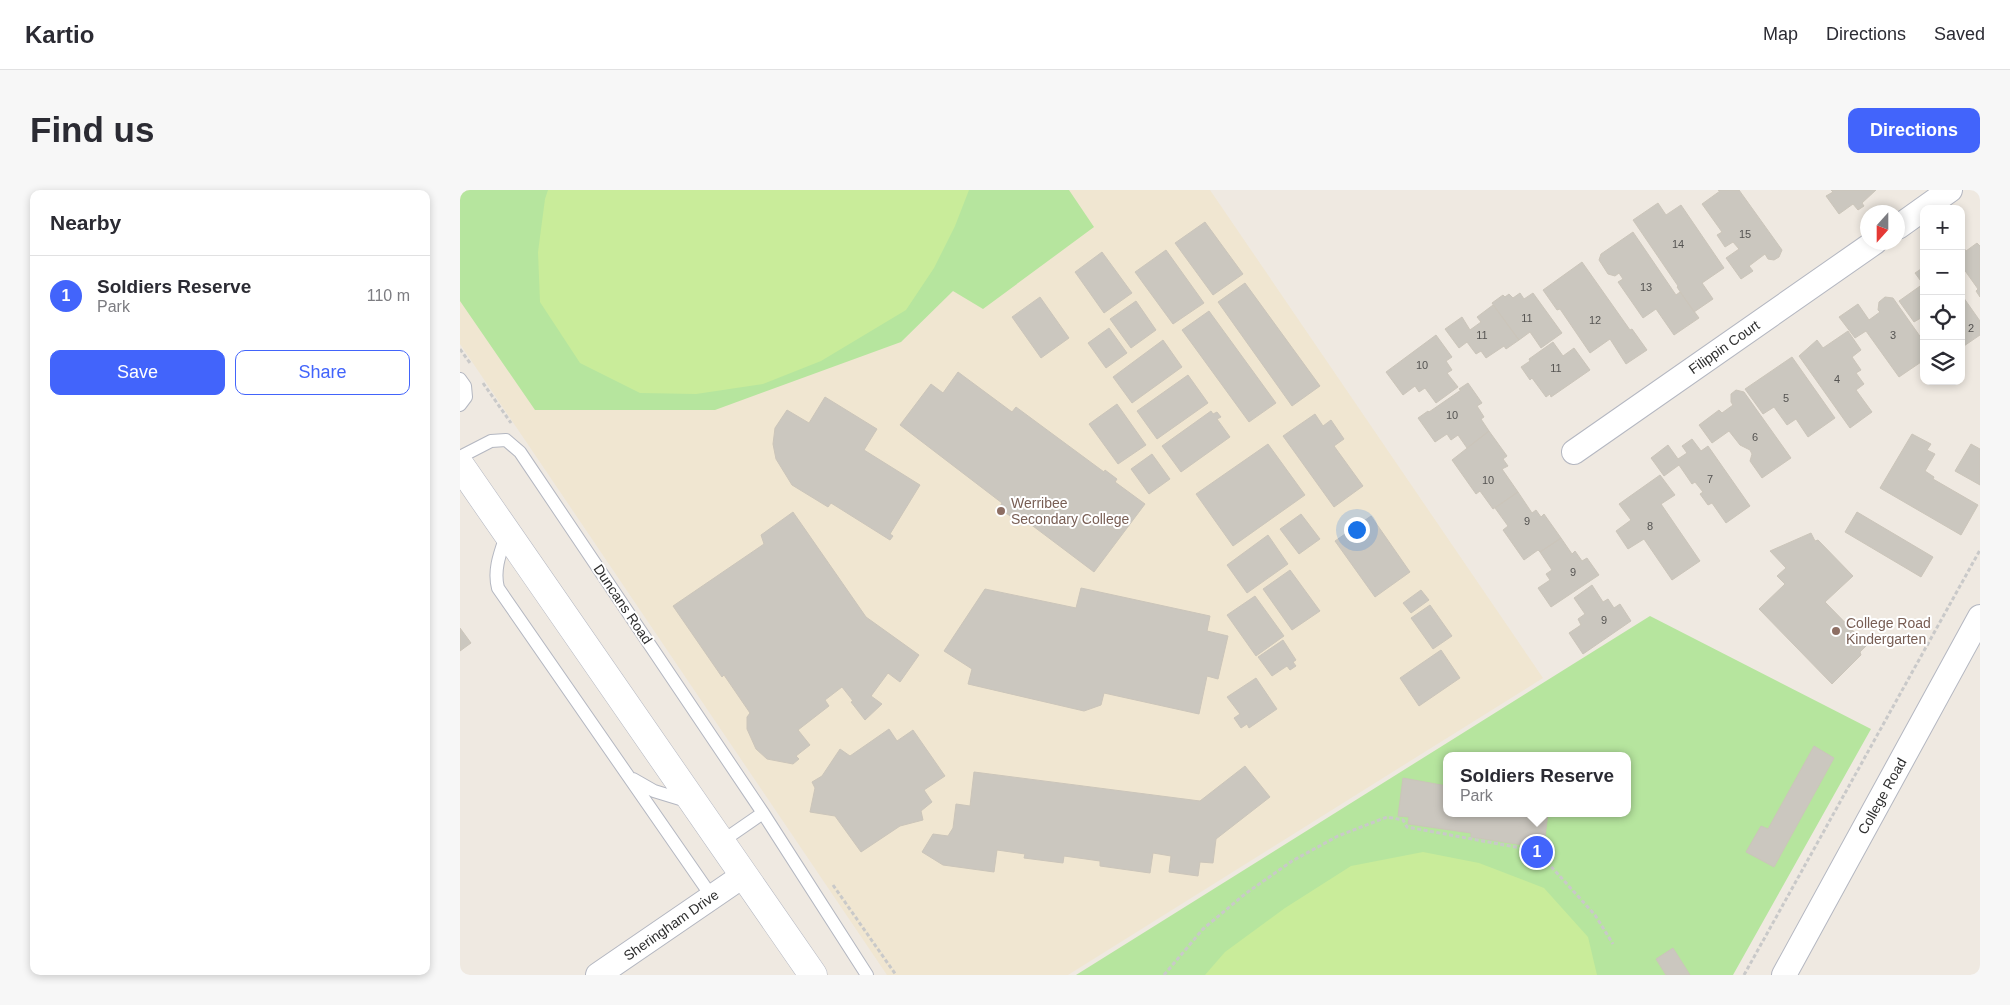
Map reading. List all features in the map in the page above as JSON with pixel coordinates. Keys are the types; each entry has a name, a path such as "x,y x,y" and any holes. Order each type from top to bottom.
{"main road":[{"path":"460,465 813,975"}],"street":[{"path":"1905,221 1950,190"},
{"name":"Filippin Court","path":"1574,452 1863,250"},
{"name":"College Road","path":"1784,975 1980,617"},
{"name":"Sheringham Drive","path":"598,975 744,875"}],"lane":[{"path":"460,379 465,386 466,397 460,405"},
{"name":"Duncans Road","path":"460,456 491,441 506,440 520,452 763,813 867,975"},
{"path":"507,533 496,566 495,578 498,588 712,897"},
{"path":"624,771 635,781 654,791 695,804"},
{"path":"721,842 763,813"}],"path":[{"path":"1744,975 1980,550"},
{"path":"1164,975 1203,929 1292,861 1338,836 1387,817 1403,820 1406,827 1537,851 1595,915 1613,944"}],"shaded area":[{"name":"Werribee Secondary College","path":"460,190 1210,190 1543,678 1068,975 887,975 460,344"}],"green space":[{"path":"460,190 1069,190 1094,227 983,309 953,291 901,342 715,410 535,410 460,301"},
{"path":"548,190 969,190 955,226 934,268 906,310 821,361 763,384 696,394 640,393 580,363 540,302 538,252 545,199"},
{"path":"1650,616 1871,729 1733,975 1076,975"},
{"path":"1423,852 1479,863 1544,888 1588,937 1597,975 1205,975 1225,952 1285,908 1351,866"}],"building":[{"path":"1718,190 1739,190 1782,250 1779,257 1774,260 1768,259 1765,254 1749,266 1753,271 1741,279 1726,258 1739,249 1733,242 1725,247 1717,235 1722,232 1702,204 1720,191"},
{"path":"1831,190 1876,190 1862,203 1863,205 1860,205 1858,210 1853,204 1839,214 1826,196 1833,192"},
{"path":"1658,203 1666,215 1681,205 1724,268 1702,283 1713,299 1694,312 1633,220"},
{"path":"1205,222 1243,274 1213,295 1175,243"},
{"path":"1633,232 1676,295 1680,292 1699,318 1674,335 1656,309 1643,318 1618,282 1623,279 1619,273 1615,276 1608,274 1599,260 1601,254"},
{"path":"1977,243 1980,246 1980,297 1976,291 1978,289 1965,271 1965,250 1966,251"},
{"path":"1166,250 1204,303 1173,324 1135,272"},
{"path":"1102,252 1132,293 1104,313 1075,272"},
{"path":"1582,262 1630,330 1632,329 1647,350 1626,364 1610,339 1590,353 1560,309 1557,310 1543,290"},
{"path":"1920,270 1920,280 1915,273"},
{"path":"1245,283 1320,386 1292,406 1218,302"},
{"path":"1920,286 1920,318 1914,322 1899,301"},
{"path":"1520,293 1524,299 1533,293 1562,333 1541,348 1530,332 1519,340 1492,303 1503,295 1505,297 1509,294 1513,298"},
{"path":"1040,297 1069,338 1041,358 1012,317"},
{"path":"1885,297 1893,298 1920,336 1920,363 1899,377 1866,331 1855,338 1839,317 1858,304 1869,320 1880,312 1878,310 1879,302"},
{"path":"1965,300 1980,321 1980,335 1965,345"},
{"path":"1136,301 1156,330 1131,348 1110,319"},
{"path":"1493,305 1519,340 1506,349 1504,346 1486,358 1481,351 1476,354 1467,342 1459,348 1445,329 1462,317 1470,330 1481,322 1477,317"},
{"path":"1209,311 1276,403 1249,422 1182,330"},
{"path":"1109,328 1127,353 1106,368 1088,343"},
{"path":"1848,331 1861,350 1852,357 1861,370 1856,373 1864,384 1856,390 1872,412 1850,428 1799,356 1817,340 1823,348"},
{"path":"1436,335 1452,357 1446,361 1452,370 1447,373 1458,387 1436,403 1425,388 1419,392 1415,386 1403,395 1386,372"},
{"path":"1163,340 1182,367 1132,403 1113,377"},
{"path":"1553,342 1563,356 1574,348 1590,370 1551,397 1550,394 1546,397 1521,367"},
{"path":"1792,357 1835,418 1808,437 1796,419 1787,425 1774,407 1763,414 1745,389"},
{"path":"958,372 1012,412 1016,407 1104,472 1105,470 1117,479 1115,482 1145,504 1094,572 1021,517 1017,521 999,508 1002,503 900,425 931,384 943,393"},
{"path":"1188,375 1208,403 1157,439 1137,411"},
{"path":"1468,383 1482,403 1477,406 1484,417 1481,419 1489,431 1467,448 1458,435 1451,440 1447,434 1435,442 1418,418 1461,390 1459,389"},
{"path":"1736,390 1744,392 1791,458 1762,478 1750,461 1752,454 1750,450 1740,445 1729,431 1712,443 1699,425 1719,410 1722,413 1733,405 1731,394"},
{"path":"825,397 877,429 864,450 920,485 890,534 893,536 890,540 831,503 828,507 792,485 776,459 773,444 775,428 787,410 809,423"},
{"path":"1117,404 1146,445 1118,464 1089,424"},
{"path":"1211,411 1213,414 1217,412 1221,417 1217,419 1230,437 1181,472 1162,446"},
{"path":"1315,414 1323,426 1331,420 1344,439 1334,446 1363,486 1334,507 1283,436"},
{"path":"1489,431 1507,456 1503,459 1508,466 1502,469 1518,492 1493,509 1480,491 1476,494 1452,460"},
{"path":"1912,434 1931,444 1927,450 1935,454 1925,471 1934,477 1933,479 1978,505 1961,535 1880,488"},
{"path":"1692,439 1701,451 1708,446 1750,506 1726,523 1712,503 1708,505 1700,494 1703,492 1695,482 1692,484 1679,465 1664,476 1651,458 1668,445 1678,459 1687,453 1682,446"},
{"path":"1268,444 1305,495 1233,546 1196,494"},
{"path":"1971,444 1980,449 1980,485 1955,471"},
{"path":"1152,454 1170,479 1149,494 1131,469"},
{"path":"1660,475 1675,495 1661,504 1700,561 1672,580 1644,539 1628,549 1616,531 1631,520 1619,504"},
{"path":"1518,492 1532,513 1536,510 1541,517 1544,514 1561,538 1524,560 1503,530 1508,526 1495,508"},
{"path":"793,512 866,617 919,655 900,682 888,673 871,696 882,704 865,720 842,687 825,700 829,706 798,730 810,745 796,756 799,759 793,764 767,759 756,749 747,729 747,717 750,713 724,675 722,677 673,606 764,544 761,535"},
{"path":"1857,512 1933,557 1921,577 1845,532"},
{"path":"1301,514 1320,539 1299,554 1280,529"},
{"path":"1371,516 1410,572 1375,597 1335,541"},
{"path":"1811,533 1815,541 1818,540 1853,576 1825,602 1867,645 1860,652 1861,655 1832,684 1759,609 1785,584 1777,576 1786,568 1770,551"},
{"path":"1268,535 1288,564 1247,593 1227,565"},
{"path":"1561,538 1572,554 1575,551 1582,561 1587,558 1599,575 1551,607 1538,588 1550,580 1546,574 1552,570 1540,552"},
{"path":"1290,570 1320,611 1292,630 1263,589"},
{"path":"1592,585 1603,602 1608,599 1614,608 1620,604 1631,621 1583,654 1569,633 1581,625 1578,619 1585,614 1574,598"},
{"path":"1081,588 1210,616 1207,631 1228,636 1218,679 1207,676 1199,714 1104,693 1101,705 1084,711 968,684 972,669 944,651 985,589 1076,608"},
{"path":"1421,590 1429,600 1411,613 1403,603"},
{"path":"1255,596 1284,636 1256,656 1227,615"},
{"path":"1430,605 1452,636 1433,649 1411,618"},
{"path":"460,628 471,643 460,651"},
{"path":"1283,640 1296,660 1293,662 1296,666 1290,670 1287,666 1272,676 1258,657"},
{"path":"1441,650 1460,678 1419,706 1400,678"},
{"path":"1256,678 1277,709 1249,728 1247,724 1241,728 1234,718 1240,714 1227,697"},
{"path":"889,729 897,741 913,730 945,776 924,790 932,802 921,811 923,820 900,826 861,852 835,816 810,812 815,788 812,782 822,776 840,749 850,756"},
{"path":"1814,746 1834,758 1774,867 1746,852 1761,826 1768,829"},
{"path":"1245,766 1270,797 1216,839 1213,863 1200,862 1198,876 1169,872 1171,856 1153,853 1150,873 1100,866 1100,861 1064,856 1063,863 1024,858 1025,854 997,850 994,872 943,865 922,852 933,834 948,836 953,828 956,804 970,806 974,772 1200,801"},
{"path":"1403,778 1443,785 1443,817 1548,817 1545,837 1538,836 1536,847 1471,837 1471,833 1408,824 1409,817 1398,816"},
{"path":"1673,948 1690,975 1666,975 1656,959"}],"place":[{"name":"Werribee Secondary College","path":"1001,511"},
{"name":"College Road Kindergarten","path":"1836,631"},
{"name":"Soldiers Reserve","path":"1537,852"}]}
